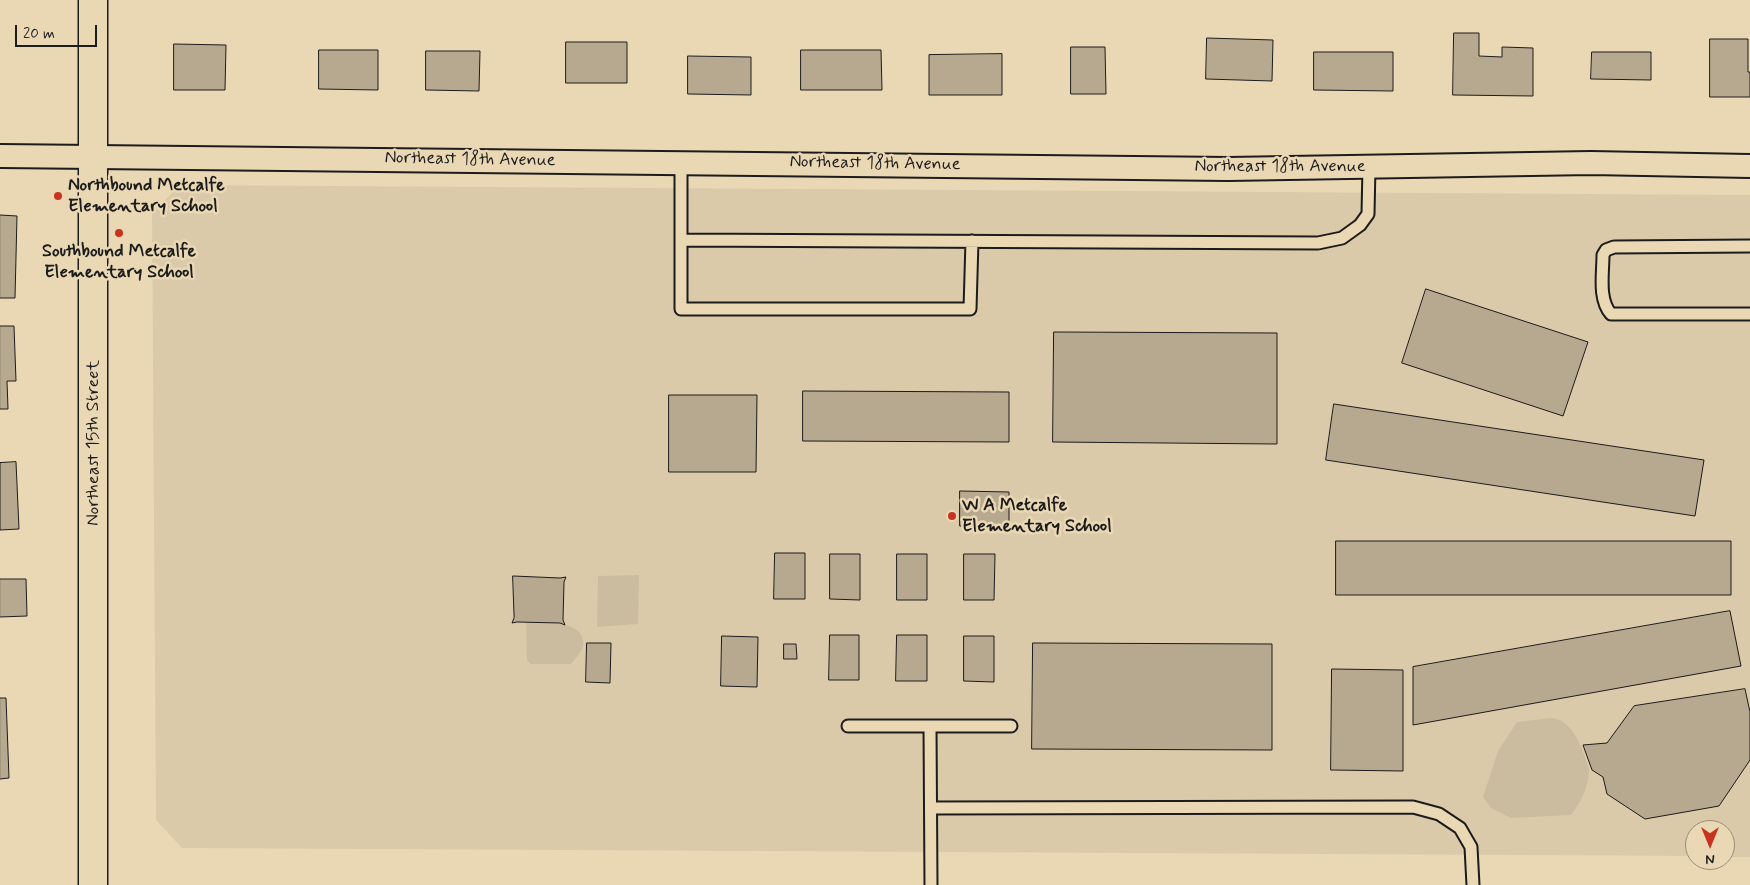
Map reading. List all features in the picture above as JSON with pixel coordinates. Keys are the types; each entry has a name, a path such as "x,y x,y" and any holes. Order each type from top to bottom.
{"street":[{"name":"Northeast 15th Street","path":"93,0 93,885"},
{"name":"Northeast 18th Avenue","path":"0,156 1228,169 1591,163 1750,166"}],"lane":[{"path":"681,162 681,309 970,309 972,241"},
{"path":"681,240 1318,243 1342,238 1360,226 1368,214 1369,167"},
{"path":"1750,246 1614,247 1606,250 1603,255 1603,295 1605,307 1611,314 1750,314"},
{"path":"848,726 1011,726"},
{"path":"930,726 931,885"},
{"path":"931,808 1413,807 1439,814 1460,828 1472,847 1473,885"}],"shaded area":[{"name":"W A Metcalfe Elementary School","path":"180,185 1750,195 1750,857 1735,857 1735,820 1685,820 1685,856 182,848 156,820 152,213"},
{"path":"639,575 638,624 597,627 598,576"},
{"path":"526,623 550,623 575,628 583,640 582,650 571,664 531,664 527,660"},
{"path":"1551,718 1564,723 1573,732 1580,744 1589,768 1585,790 1575,810 1571,815 1511,818 1491,808 1483,797 1498,751 1517,722"}],"building":[{"path":"1454,33 1479,33 1479,56 1502,57 1502,47 1533,48 1533,96 1453,95"},
{"path":"1207,38 1273,40 1272,81 1206,79"},
{"path":"1710,39 1748,39 1750,97 1710,97"},
{"path":"566,42 627,42 627,83 566,83"},
{"path":"174,44 226,45 225,90 174,90"},
{"path":"1071,47 1105,47 1106,94 1071,94"},
{"path":"319,50 378,50 378,90 319,89"},
{"path":"801,50 881,50 882,90 801,90"},
{"path":"426,51 480,51 479,91 426,90"},
{"path":"1314,52 1393,52 1393,91 1314,90"},
{"path":"1592,52 1651,52 1651,80 1591,79"},
{"path":"1002,54 1002,95 929,95 929,55"},
{"path":"688,56 751,57 751,95 688,94"},
{"path":"0,215 17,216 15,298 0,298"},
{"path":"1426,289 1588,342 1563,416 1402,363"},
{"path":"0,326 14,326 16,381 7,381 8,409 0,409"},
{"path":"1054,332 1277,333 1277,444 1053,442"},
{"path":"803,391 1009,392 1009,442 803,441"},
{"path":"669,395 757,395 756,472 669,472"},
{"path":"1334,404 1704,460 1695,516 1326,460"},
{"path":"16,462 19,529 0,530 0,463"},
{"path":"960,491 1009,492 1009,528 960,526"},
{"path":"1336,541 1731,541 1731,595 1336,595"},
{"path":"775,553 805,553 805,599 774,599"},
{"path":"830,554 860,554 860,600 830,599"},
{"path":"897,554 927,554 927,600 897,600"},
{"path":"964,554 995,554 994,600 964,600"},
{"path":"513,576 566,577 564,582 563,620 565,625 560,623 512,623 514,618"},
{"path":"0,579 26,579 27,616 0,617"},
{"path":"1730,611 1741,666 1413,725 1413,667"},
{"path":"830,635 859,635 859,680 829,680"},
{"path":"897,635 927,635 927,681 896,681"},
{"path":"722,636 758,637 757,687 721,686"},
{"path":"964,636 994,636 994,682 964,681"},
{"path":"587,643 611,643 610,683 586,682"},
{"path":"1033,643 1272,644 1272,750 1032,749"},
{"path":"784,644 796,644 797,659 784,659"},
{"path":"1332,669 1403,670 1403,771 1331,770"},
{"path":"1745,689 1750,712 1750,760 1719,806 1645,819 1607,794 1603,777 1592,770 1583,745 1607,743 1634,706"},
{"path":"0,698 6,698 9,778 0,779"}],"place":[{"name":"Northbound Metcalfe Elementary School","path":"58,196"},
{"name":"Southbound Metcalfe Elementary School","path":"119,233"},
{"name":"W A Metcalfe Elementary School","path":"952,516"}]}
